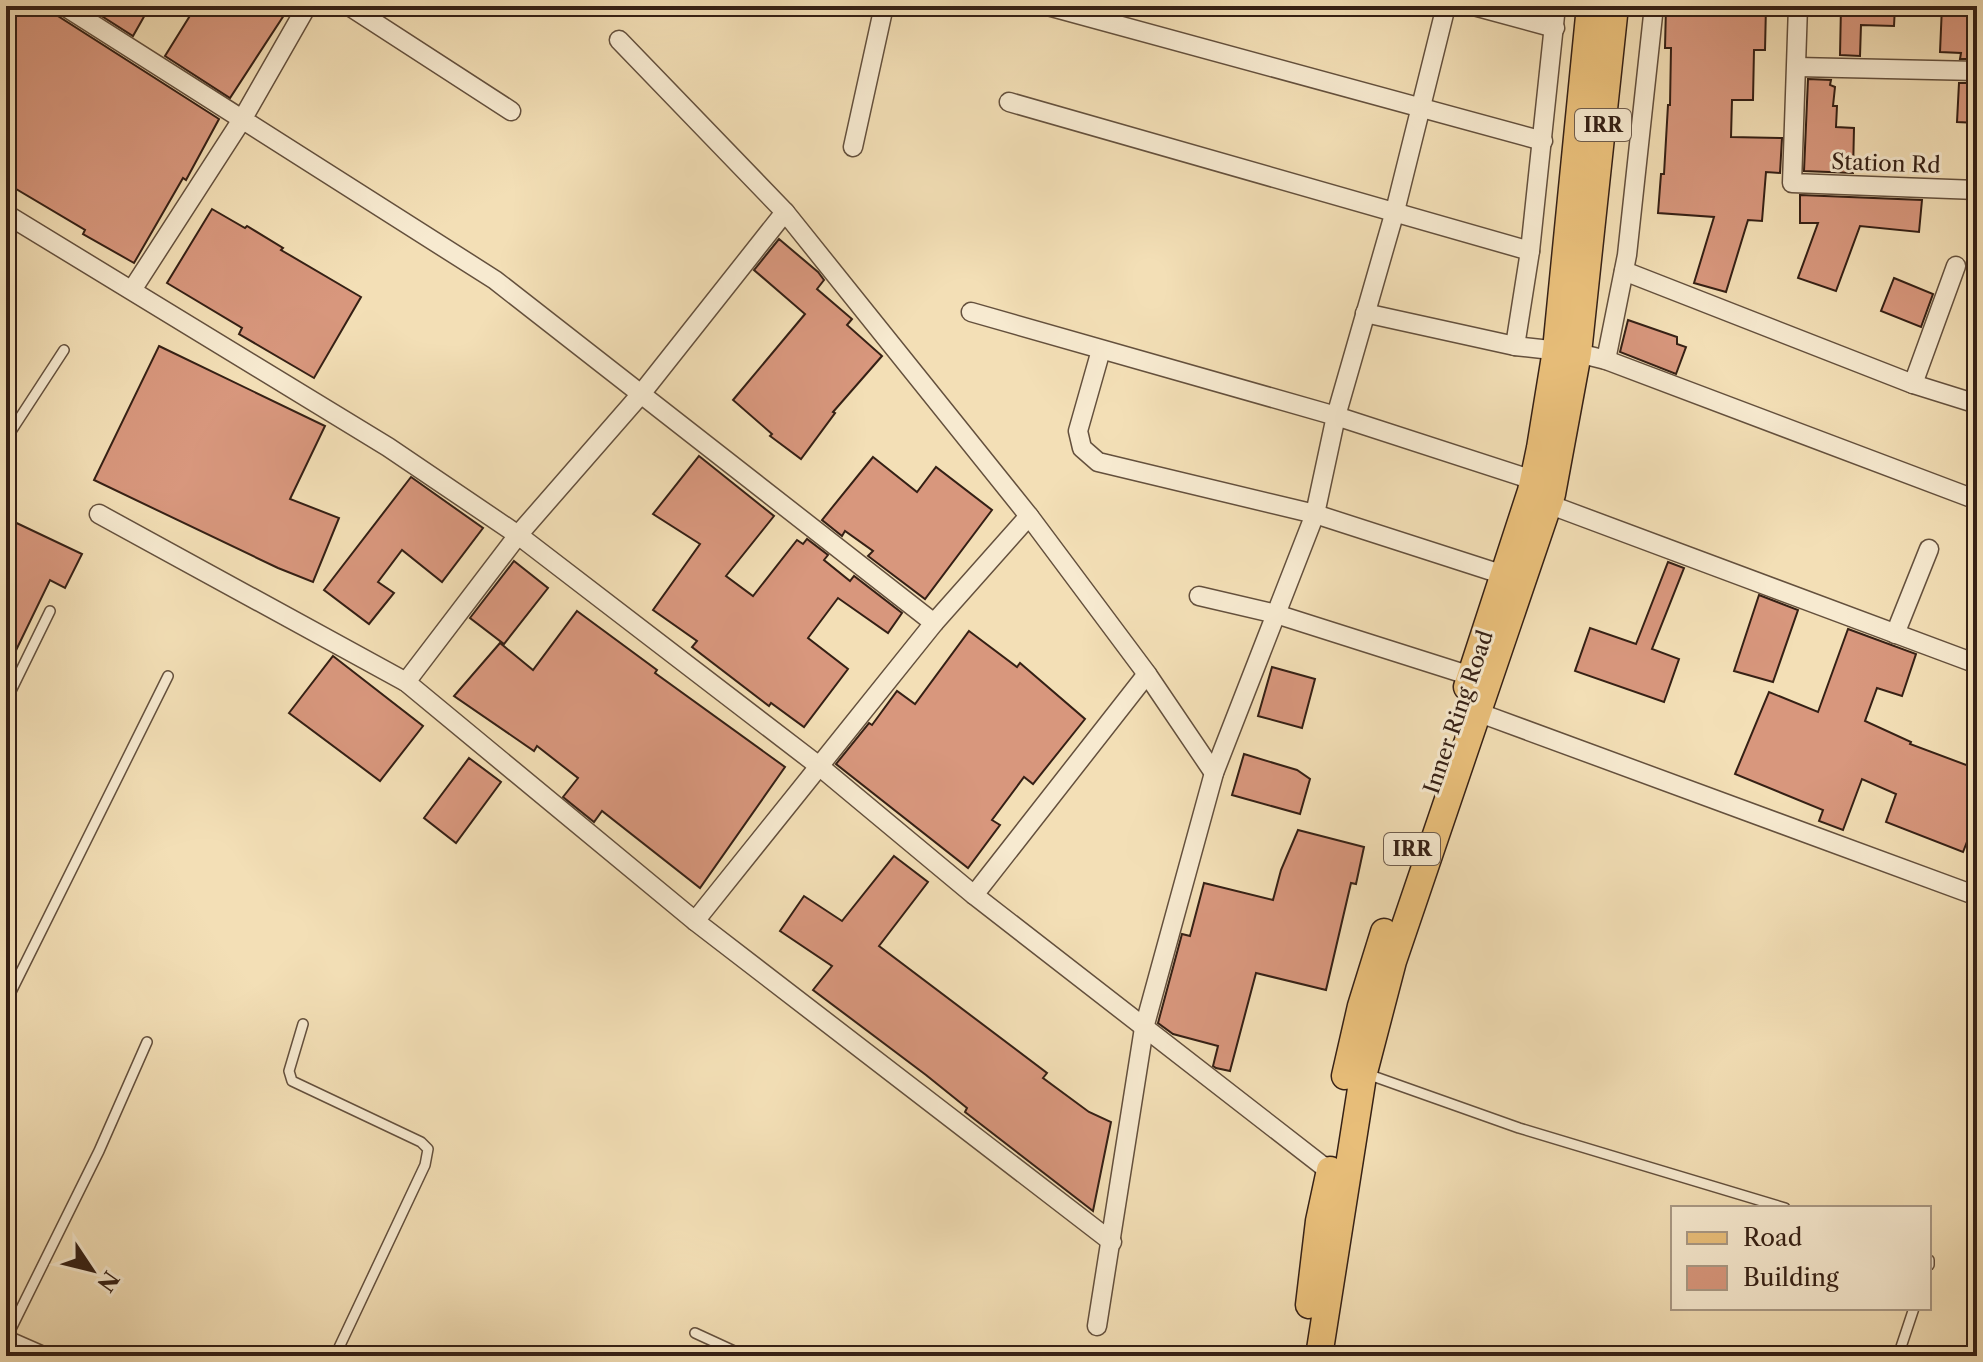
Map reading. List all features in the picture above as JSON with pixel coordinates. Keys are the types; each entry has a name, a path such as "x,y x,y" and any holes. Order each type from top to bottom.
{"main road":[{"name":"IRR","path":"1567,352 1590,6"},
{"name":"IRR","path":"1567,352 1615,6"},
{"name":"Inner Ring Road","path":"1319,1356 1343,1086 1361,1006 1504,575 1567,352"},
{"name":"Inner Ring Road","path":"1302,1356 1319,1221 1337,1177 1393,961 1548,504 1567,352"}],"street":[{"path":"64,6 495,280 934,623"},
{"path":"132,290 243,118 307,6"},
{"path":"349,6 511,111"},
{"path":"853,147 884,6"},
{"path":"1048,6 1543,141"},
{"path":"1097,1326 1144,1028 1214,773 1315,514 1336,416 1395,211 1446,6"},
{"path":"1474,6 1555,28"},
{"path":"1515,346 1530,251 1556,6"},
{"path":"1606,360 1624,271 1654,6"},
{"path":"1798,6 1797,67 1977,71"},
{"path":"619,40 785,212 1029,516 1147,674 1214,773"},
{"name":"Station Rd","path":"1797,67 1792,183 1977,190"},
{"path":"1009,102 1530,251"},
{"path":"406,682 518,535 641,394 785,212"},
{"path":"6,214 388,447 518,535 819,766 974,895 1337,1177"},
{"path":"1913,384 1956,266"},
{"path":"1624,271 1913,384 1977,404"},
{"path":"971,312 1336,416 1533,480"},
{"path":"1365,313 1515,346 1606,360 1977,500"},
{"path":"1101,350 1078,431 1082,448 1098,462 1315,514 1504,575"},
{"path":"1548,504 1977,664"},
{"path":"99,514 406,682 695,921 1112,1242"},
{"path":"695,921 934,623 1029,516"},
{"path":"1895,634 1929,549"},
{"path":"1199,596 1276,614 1471,676"},
{"path":"974,895 1147,674"},
{"path":"1477,712 1977,896"},
{"path":"6,1341 38,1356"}],"lane":[{"path":"6,439 64,350"},
{"path":"6,701 50,611"},
{"path":"6,1002 168,676"},
{"path":"303,1024 289,1071 292,1081 421,1142 428,1149 425,1165 335,1356"},
{"path":"6,1341 92,1165 147,1042"},
{"path":"1364,1073 1519,1128 1778,1206"},
{"path":"1898,1356 1913,1310"},
{"path":"695,1333 745,1356"}],"building":[{"path":"6,6 52,6 58,16 219,119 186,180 183,178 134,263 83,234 85,230 6,183"},
{"path":"86,6 150,6 133,36"},
{"path":"196,6 290,6 230,98 165,56"},
{"path":"1666,6 1766,6 1765,50 1754,50 1753,100 1732,100 1731,137 1782,138 1780,173 1766,172 1762,221 1748,220 1726,292 1694,283 1714,217 1658,213 1670,105 1671,48 1665,48"},
{"path":"1841,6 1895,6 1894,26 1861,25 1860,56 1840,55"},
{"path":"1942,6 1977,6 1976,59 1960,59 1961,53 1940,52"},
{"path":"1808,79 1831,80 1830,85 1835,87 1833,106 1837,106 1836,127 1854,128 1853,173 1804,171"},
{"path":"1959,83 1977,83 1977,123 1957,122"},
{"path":"1800,195 1922,200 1919,232 1860,226 1836,291 1798,278 1818,223 1800,223"},
{"path":"212,209 245,228 247,226 361,297 314,378 239,334 242,328 167,283"},
{"path":"779,239 818,272 824,280 817,289 852,319 847,325 882,356 833,412 801,459 770,436 772,434 733,400 805,314 754,270"},
{"path":"1894,278 1933,294 1921,327 1881,311"},
{"path":"1628,320 1677,337 1677,344 1686,347 1676,374 1620,352"},
{"path":"159,346 325,426 290,499 339,518 313,582 94,480"},
{"path":"699,456 774,516 726,576 753,596 797,540 803,544 807,539 828,555 824,560 850,581 854,576 902,613 888,633 838,598 808,638 848,669 804,727 771,703 769,706 692,647 697,641 653,610 700,544 653,514"},
{"path":"873,457 917,492 936,467 992,510 925,599 868,556 873,551 845,531 842,536 822,520"},
{"path":"411,477 483,528 442,582 402,550 378,582 394,593 369,624 324,590"},
{"path":"6,518 82,554 65,588 50,580 6,671"},
{"path":"514,561 548,588 504,644 470,618"},
{"path":"1668,562 1684,568 1652,649 1679,659 1664,702 1575,671 1590,628 1636,644"},
{"path":"1759,595 1798,610 1773,682 1734,671"},
{"path":"577,611 657,670 655,673 785,767 700,888 602,811 594,822 563,797 578,778 537,746 534,751 454,696 500,643 533,670"},
{"path":"1848,629 1916,654 1902,696 1877,688 1865,721 1910,744 1977,769 1977,816 1963,852 1886,822 1896,794 1862,779 1843,830 1819,821 1823,810 1735,774 1769,692 1818,712"},
{"path":"969,631 1017,667 1020,663 1085,719 1033,784 1024,777 992,820 1000,825 968,868 836,764 869,723 872,725 897,691 915,704"},
{"path":"333,656 423,726 380,781 289,713"},
{"path":"1272,667 1315,679 1302,728 1258,716"},
{"path":"1244,754 1297,770 1310,779 1300,814 1232,795"},
{"path":"469,758 501,782 456,843 424,818"},
{"path":"1298,830 1364,847 1356,884 1351,883 1326,990 1256,973 1230,1071 1216,1068 1213,1066 1218,1046 1173,1034 1158,1023 1182,934 1190,936 1204,883 1273,900 1281,870"},
{"path":"894,856 928,882 879,946 1047,1073 1043,1078 1089,1112 1111,1122 1093,1211 965,1112 967,1108 926,1075 813,990 832,966 780,931 804,896 842,921"}]}
